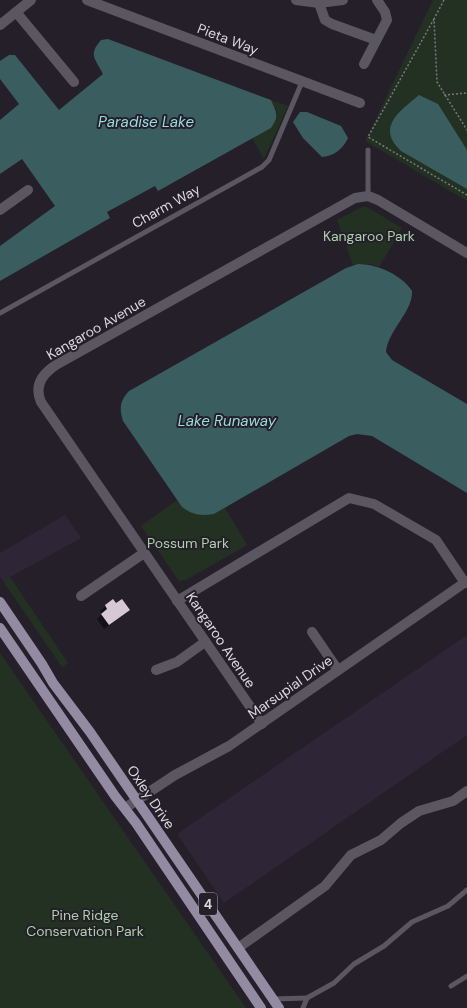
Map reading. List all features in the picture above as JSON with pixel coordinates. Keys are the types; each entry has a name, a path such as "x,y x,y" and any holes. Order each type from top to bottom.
{"main road":[{"name":"Oxley Drive","path":"0,602 53,683 90,732 279,1008"},
{"name":"Oxley Drive","path":"0,628 261,1008"}],"street":[{"path":"0,25 31,0"},
{"name":"Pieta Way","path":"87,0 360,103"},
{"path":"296,0 319,3 343,0"},
{"path":"364,64 387,20 377,0"},
{"path":"319,3 325,20 376,40"},
{"path":"16,12 74,82"},
{"path":"0,210 28,190"},
{"name":"Kangaroo Avenue","path":"262,724 41,402 38,392 41,379 56,365 348,202 362,196 368,196"},
{"path":"368,196 385,204 467,253"},
{"path":"177,601 349,498 374,504 436,540 466,582"},
{"path":"82,596 144,553"},
{"name":"Marsupial Drive","path":"125,808 174,775 219,752 262,724 466,582"},
{"path":"312,632 338,670"},
{"path":"156,670 177,662 205,642"},
{"path":"238,948 325,886 350,855 381,840 401,823 419,811 453,801 467,791"}],"lane":[{"name":"Charm Way","path":"0,313 262,166 268,160 302,82"},
{"path":"368,150 368,196"},
{"path":"273,999 307,998 334,983 354,964 384,946 412,922 448,906 467,890"},
{"path":"451,986 467,976"},
{"path":"303,1008 307,998"}],"path":[{"path":"444,0 368,137 467,195"},
{"path":"434,19 437,82 467,130"},
{"path":"444,95 467,94"}],"shaded area":[{"path":"65,515 81,538 3,581 0,577 0,553"},
{"path":"467,635 467,735 224,903 177,834"}],"green space":[{"path":"433,0 467,0 467,201 365,141"},
{"path":"271,100 288,106 264,159 252,138 271,128 277,112"},
{"name":"Kangaroo Park","path":"362,207 367,207 402,228 379,267 370,264 353,265 337,220"},
{"name":"Possum Park","path":"177,500 182,507 214,514 225,508 247,545 186,580 179,581 141,526"},
{"path":"10,577 68,663 62,667 3,581"},
{"name":"Pine Ridge Conservation Park","path":"0,653 246,1008 0,1008"}],"water":[{"name":"Paradise Lake","path":"108,39 271,100 276,111 275,120 271,128 158,191 155,186 107,212 110,218 0,281 0,246 55,206 22,159 0,174 0,120 19,104 0,79 0,61 9,55 15,55 59,110 103,74 95,60 94,53 101,40"},
{"path":"419,95 438,104 467,150 467,189 401,151 390,135 390,127 393,120"},
{"path":"300,112 307,112 341,126 348,138 344,145 338,151 322,157 303,138 293,122"},
{"name":"Lake Runaway","path":"358,264 381,268 396,275 408,285 412,291 409,306 391,336 388,344 386,352 392,360 467,404 467,493 372,436 357,434 349,436 214,514 197,514 182,507 123,421 121,405 126,395 129,391 346,268"}],"building":[{"path":"113,599 116,603 122,599 130,610 109,625 101,614 107,609 105,605"}]}
